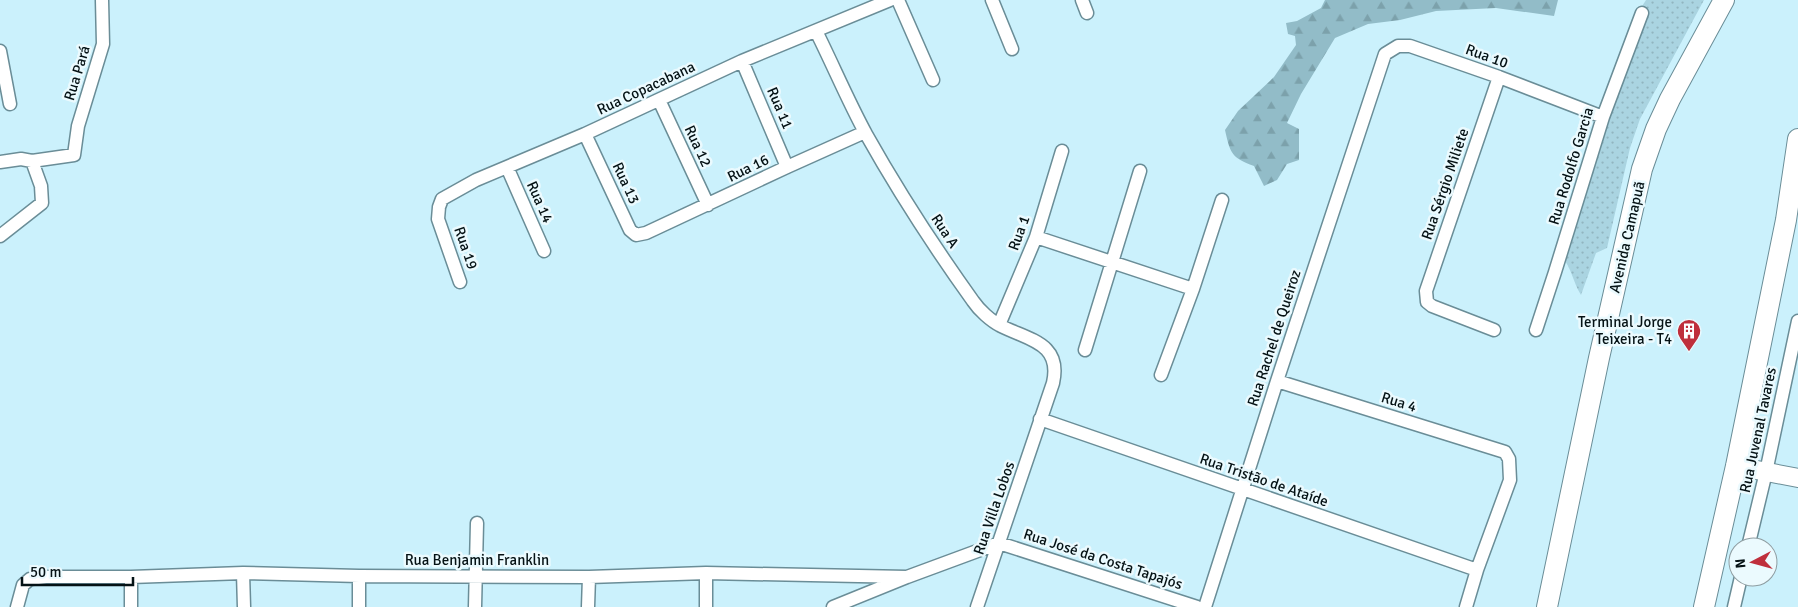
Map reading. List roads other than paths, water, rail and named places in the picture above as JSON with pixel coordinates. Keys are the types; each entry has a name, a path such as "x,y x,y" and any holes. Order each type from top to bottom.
{"main road":[{"name":"Avenida Camapuã","path":"1547,607 1599,358 1642,170 1656,130 1670,99 1724,0"},
{"path":"1704,607 1736,466 1786,220 1798,139"}],"street":[{"name":"Rua Pará","path":"32,161 74,155 78,126 103,44 102,0"},
{"name":"Rua Copacabana","path":"440,225 438,213 442,199 476,180 585,134 742,61 890,0"},
{"path":"898,0 933,80"},
{"path":"992,0 1012,49"},
{"path":"1082,0 1087,13"},
{"name":"Rua Rodolfo Garcia","path":"1536,330 1556,272 1603,117 1642,13"},
{"name":"Rua A","path":"816,31 865,132 890,174 976,306 999,325 1047,348 1056,370 1040,419"},
{"name":"Rua 10","path":"1376,79 1385,54 1398,46 1410,46 1499,77 1603,117"},
{"path":"0,51 10,104"},
{"name":"Rua 11","path":"742,61 787,167"},
{"name":"Rua Sérgio Miliete","path":"1494,330 1432,306 1427,302 1426,291 1499,77"},
{"name":"Rua Rachel de Queiroz","path":"1205,607 1276,381 1376,79"},
{"name":"Rua 12","path":"659,100 708,205"},
{"name":"Rua 16","path":"646,233 865,132"},
{"name":"Rua 13","path":"585,134 630,230 636,235 646,233"},
{"name":"Rua 1","path":"999,325 1036,237 1062,151"},
{"path":"0,162 32,161 41,186 42,203 0,236"},
{"name":"Rua 14","path":"507,167 544,251"},
{"path":"1085,350 1140,171"},
{"path":"1161,375 1193,289 1222,200"},
{"name":"Rua 19","path":"440,225 460,282"},
{"path":"1036,237 1193,289"},
{"name":"Rua Juvenal Tavares","path":"1750,537 1798,320"},
{"name":"Rua 4","path":"1276,381 1491,446 1505,452 1509,458 1510,480 1477,570"},
{"name":"Rua Tristão de Ataíde","path":"1040,419 1477,570"},
{"name":"Rua Villa Lobos","path":"977,607 1040,419"},
{"path":"1736,466 1798,478"},
{"path":"474,607 477,523"},
{"path":"833,607 999,543"},
{"name":"Rua José da Costa Tapajós","path":"999,543 1197,607"},
{"path":"1466,607 1477,570"},
{"path":"706,573 706,607"},
{"name":"Rua Benjamin Franklin","path":"17,607 23,586 30,580 46,577 243,574 588,577 706,573 908,577"},
{"path":"243,574 244,607"},
{"path":"359,576 359,607"},
{"path":"131,577 131,607"},
{"path":"588,577 588,607"},
{"path":"1734,607 1739,587"}],"place":[{"name":"Terminal Jorge Teixeira - T4","path":"1689,352"}]}
